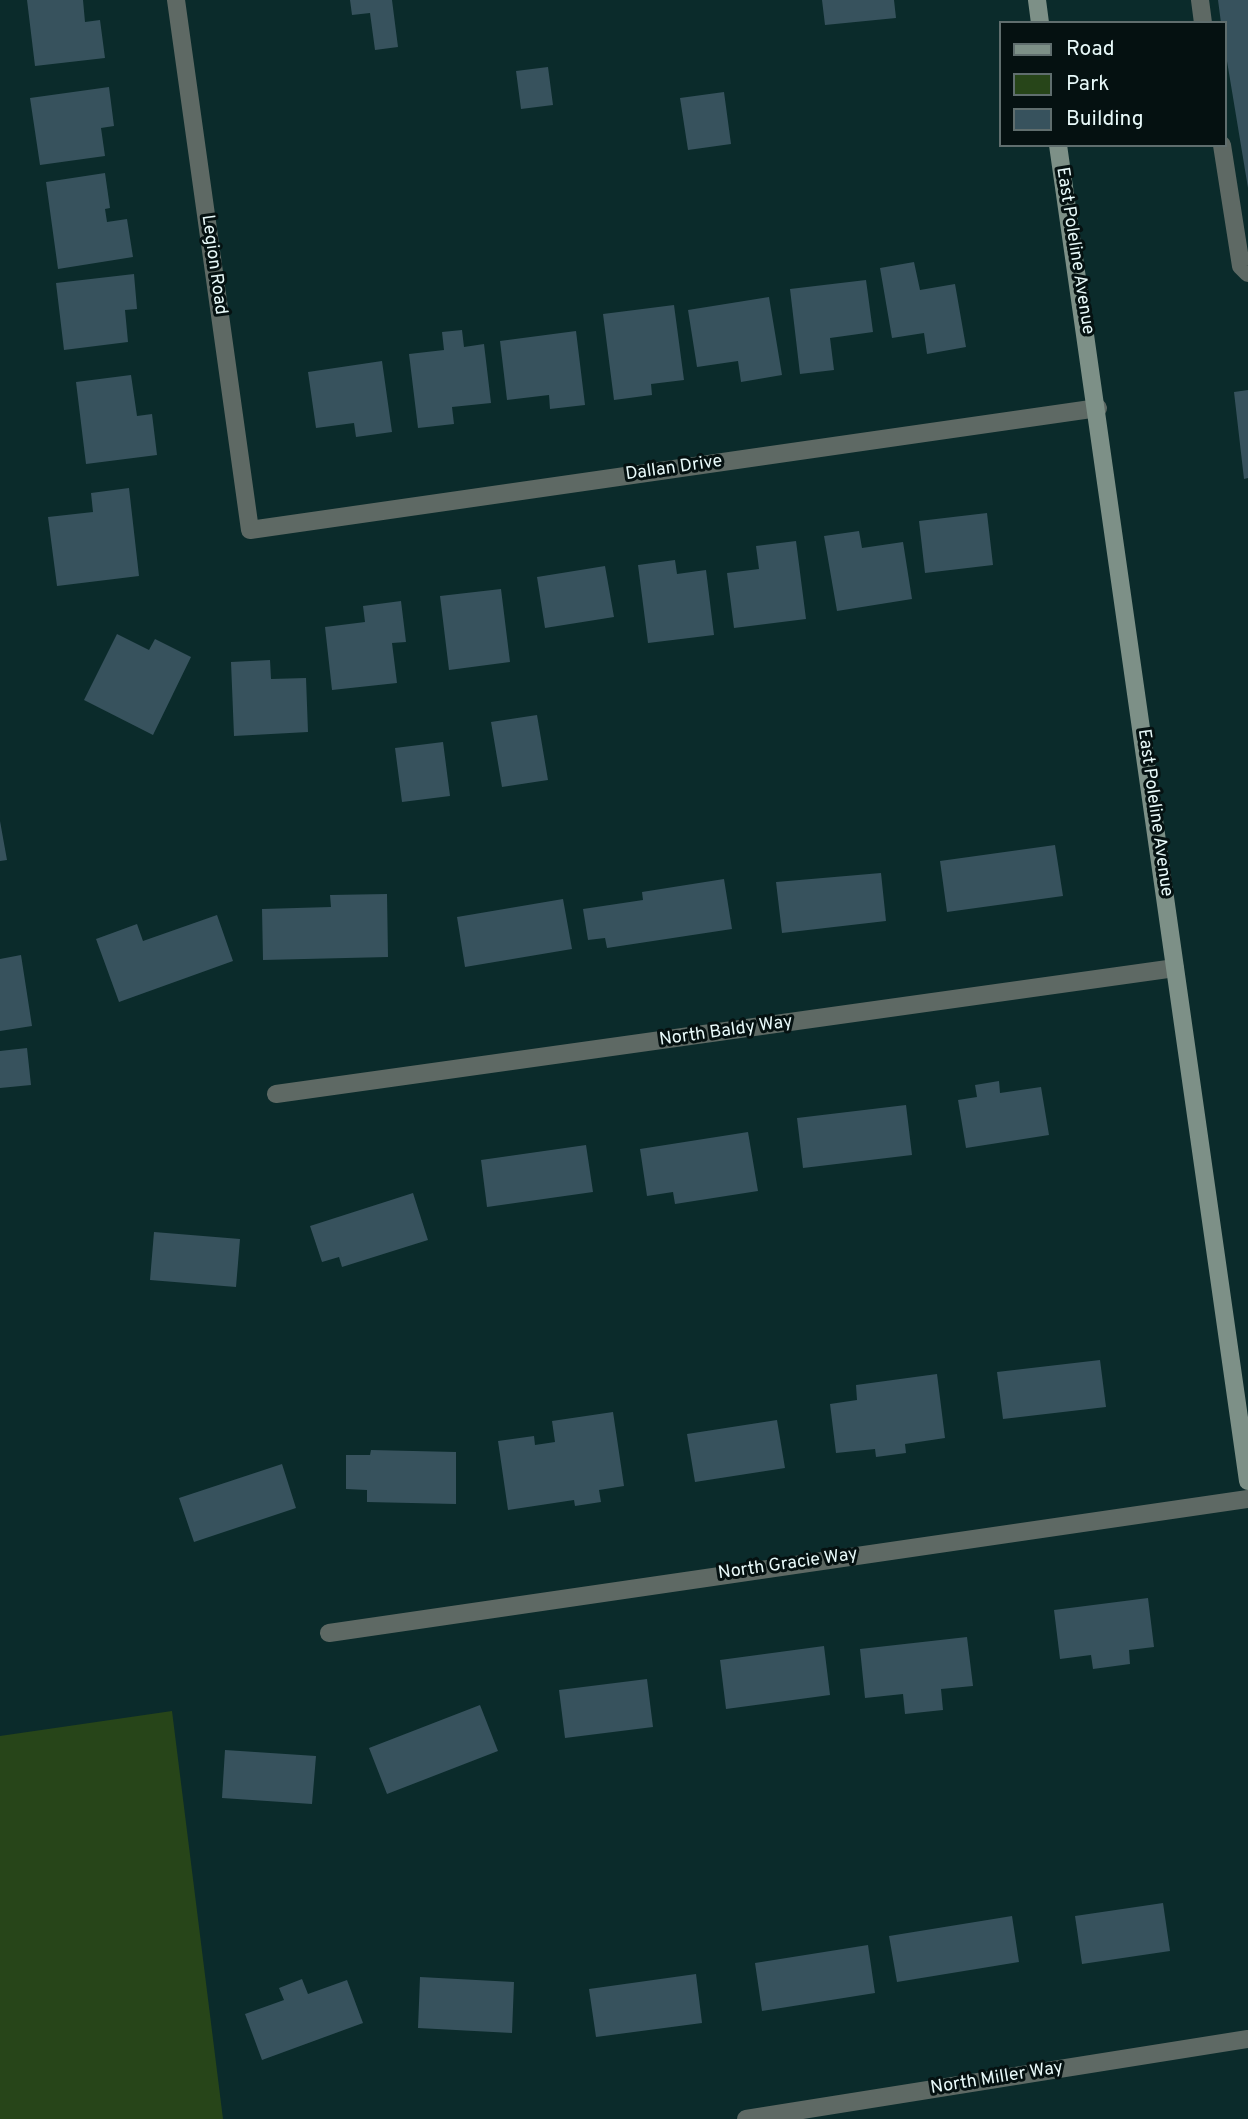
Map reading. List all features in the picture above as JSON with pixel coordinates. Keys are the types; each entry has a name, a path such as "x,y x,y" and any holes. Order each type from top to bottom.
{"main road":[{"path":"1037,0 1040,21"},
{"name":"East Poleline Avenue","path":"1058,147 1098,408 1248,1480"}],"street":[{"name":"Legion Road","path":"176,0 250,530"},
{"path":"1200,0 1203,21"},
{"path":"1223,147 1241,267 1248,272"},
{"name":"Dallan Drive","path":"250,530 1098,408"},
{"name":"North Baldy Way","path":"276,1094 1175,968"},
{"name":"North Gracie Way","path":"329,1633 1248,1499"},
{"name":"North Miller Way","path":"746,2119 1248,2039"}],"green space":[{"path":"172,1711 223,2119 0,2119 0,1736"}],"building":[{"path":"27,0 83,0 85,22 100,20 105,58 35,66"},
{"path":"350,0 392,0 398,47 375,50 370,13 352,15"},
{"path":"822,0 894,0 896,18 825,25"},
{"path":"1218,0 1248,0 1248,188 1227,61 1227,21 1221,21"},
{"path":"548,67 553,105 521,109 516,71"},
{"path":"109,87 114,126 101,128 105,156 40,165 30,98"},
{"path":"724,92 731,144 688,150 680,98"},
{"path":"105,173 110,208 105,209 107,222 127,219 133,257 58,269 46,182"},
{"path":"914,262 920,290 955,284 966,347 927,354 924,333 892,338 880,268"},
{"path":"134,274 137,309 125,310 128,342 64,350 56,283"},
{"path":"866,280 873,332 830,338 834,370 800,374 790,289"},
{"path":"769,297 782,375 741,382 738,361 697,367 688,310"},
{"path":"674,305 684,380 651,384 652,395 614,400 603,314"},
{"path":"462,330 464,347 484,344 491,403 452,407 454,424 418,428 409,354 444,350 442,332"},
{"path":"576,331 585,405 550,409 549,395 507,400 500,341"},
{"path":"382,361 392,432 356,437 354,423 316,428 308,372"},
{"path":"131,375 137,416 152,414 157,455 86,464 76,382"},
{"path":"1248,390 1248,478 1244,479 1234,392"},
{"path":"129,488 139,576 57,586 48,517 93,512 91,493"},
{"path":"987,513 993,565 925,573 919,521"},
{"path":"859,531 862,548 903,542 912,599 837,611 824,536"},
{"path":"796,541 806,619 734,628 727,573 759,569 756,546"},
{"path":"675,560 677,574 706,570 714,635 648,643 638,565"},
{"path":"605,566 614,617 545,628 537,577"},
{"path":"501,589 510,662 449,670 440,596"},
{"path":"401,601 406,642 392,643 397,683 332,690 325,627 365,622 363,606"},
{"path":"117,634 149,650 155,639 191,657 153,735 84,700"},
{"path":"270,660 271,679 306,678 308,732 234,736 231,662"},
{"path":"537,715 548,780 502,787 491,722"},
{"path":"443,742 450,796 402,802 395,748"},
{"path":"0,821 7,860 0,861"},
{"path":"1055,845 1063,896 947,912 940,861"},
{"path":"881,873 886,921 782,933 776,882"},
{"path":"724,879 732,929 607,948 605,938 588,940 583,909 643,900 642,892"},
{"path":"387,894 388,957 263,960 262,909 331,907 330,895"},
{"path":"563,899 572,949 465,967 457,917"},
{"path":"217,915 233,961 119,1002 96,939 137,924 143,941"},
{"path":"21,955 32,1026 0,1031 0,959"},
{"path":"27,1048 31,1085 0,1088 0,1051"},
{"path":"999,1081 1000,1093 1041,1087 1049,1135 966,1148 958,1100 977,1097 975,1085"},
{"path":"906,1105 912,1155 803,1168 797,1118"},
{"path":"748,1132 758,1191 675,1204 673,1192 647,1196 640,1149"},
{"path":"586,1145 593,1192 487,1207 481,1160"},
{"path":"413,1193 428,1240 342,1267 339,1257 322,1262 310,1226"},
{"path":"154,1232 240,1239 236,1287 150,1280"},
{"path":"1100,1360 1106,1407 1003,1419 997,1372"},
{"path":"937,1374 945,1438 905,1444 906,1453 876,1457 875,1449 836,1453 830,1404 857,1400 856,1385"},
{"path":"613,1412 624,1486 599,1490 601,1502 575,1506 574,1500 508,1510 498,1441 534,1436 535,1445 555,1442 552,1421"},
{"path":"777,1420 785,1468 695,1482 687,1434"},
{"path":"371,1450 456,1452 456,1504 367,1502 367,1490 346,1489 346,1455 370,1455"},
{"path":"282,1464 296,1508 194,1542 179,1498"},
{"path":"1148,1598 1154,1647 1129,1650 1130,1664 1093,1669 1091,1655 1060,1659 1054,1610"},
{"path":"967,1637 973,1686 941,1689 943,1710 905,1714 903,1694 865,1698 860,1649"},
{"path":"824,1646 830,1695 726,1709 720,1660"},
{"path":"647,1679 653,1727 565,1738 559,1690"},
{"path":"480,1705 498,1751 387,1794 369,1748"},
{"path":"225,1750 316,1756 312,1804 222,1798"},
{"path":"1163,1903 1170,1951 1082,1964 1075,1916"},
{"path":"1012,1916 1019,1962 897,1982 889,1936"},
{"path":"868,1945 875,1993 762,2011 755,1963"},
{"path":"696,1974 702,2023 596,2037 589,1989"},
{"path":"420,1977 514,1982 512,2033 418,2028"},
{"path":"302,1979 308,1994 347,1980 363,2023 262,2060 245,2014 284,2000 279,1988"}]}
